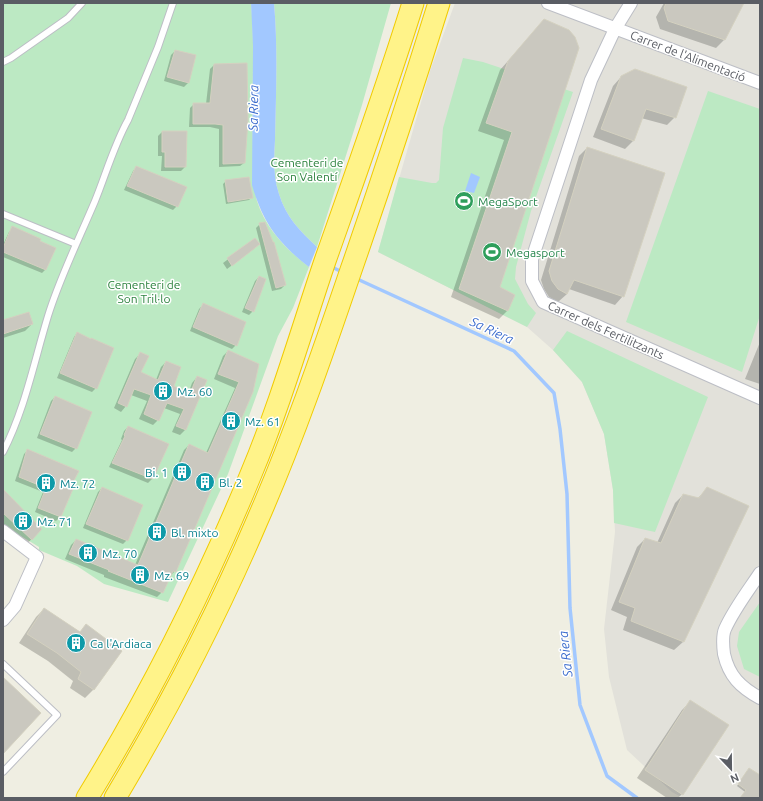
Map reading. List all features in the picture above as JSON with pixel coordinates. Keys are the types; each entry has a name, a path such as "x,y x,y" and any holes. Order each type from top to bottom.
{"highway":[{"path":"114,798 149,739 230,582 279,469 332,325 387,165 411,95 439,3"},
{"path":"87,798 154,680 191,608 222,542 262,447 387,85 412,5"}],"street":[{"name":"Carrer de l'Alimentació","path":"548,3 760,83"},
{"name":"Carrer dels Fertilitzants","path":"631,3 615,29 591,80 532,259 532,282 543,302 760,398"},
{"path":"3,531 37,557 15,606 3,620"},
{"path":"760,574 724,630 723,646 727,666 737,681 760,698"}],"lane":[{"path":"3,62 55,28 68,18 82,3"},
{"path":"3,452 12,434 33,370 48,316 123,129 158,47 173,3"},
{"path":"3,214 76,244"},
{"path":"3,664 57,715 3,772"}],"shaded area":[{"path":"455,3 760,3 760,798 683,798 672,792 627,750 609,677 604,629 615,532 613,490 604,434 582,382 553,350 527,327 378,252 430,71"}],"green space":[{"name":"Cementeri de Son Tril·lo","path":"3,3 251,3 253,43 253,141 256,197 261,211 271,229 292,253 309,267 293,308 278,336 228,474 168,602 104,584 77,566 39,550 39,547 3,525"},
{"name":"Cementeri de Son Valentí","path":"274,3 391,3 362,105 317,247 299,229 290,217 282,202 276,180 274,160 276,54"},
{"name":"MegaSport","path":"463,58 483,62 573,92 531,211 516,267 515,279 528,304 536,313 527,327 378,252 399,177 432,183 436,183 439,180 443,128"},
{"path":"708,91 760,109 760,315 742,372 626,322"},
{"path":"567,331 708,397 655,532 614,523 613,490 604,434 582,382 553,350"},
{"path":"760,602 760,677 744,669 737,646 739,632"}],"water":[{"path":"251,3 274,3 276,54 275,174 279,194 290,217 299,229 317,247 309,267 280,241 273,231 261,210 252,185 253,46"},
{"path":"471,173 480,177 474,193 465,191"}],"building":[{"path":"666,3 744,3 725,40 668,21 664,8"},
{"path":"544,19 569,30 575,37 579,48 500,287 515,295 508,311 459,289 512,132 486,123 508,61"},
{"path":"175,50 196,55 189,83 167,77"},
{"path":"247,63 248,120 245,163 223,164 223,125 193,124 193,103 210,103 214,64"},
{"path":"635,69 687,87 676,118 646,109 634,141 601,129 621,76"},
{"path":"162,131 187,131 186,167 165,167 165,152 162,152"},
{"path":"587,147 665,173 624,297 574,280 567,294 558,289 552,281 549,271"},
{"path":"136,166 187,187 178,207 127,186"},
{"path":"249,177 253,198 228,202 225,180"},
{"path":"265,222 274,242 286,285 276,288 259,223"},
{"path":"12,226 41,239 40,241 56,248 46,270 3,252 3,248"},
{"path":"255,238 260,244 232,266 227,258"},
{"path":"259,276 266,279 254,312 245,308"},
{"path":"203,303 246,322 237,346 193,327"},
{"path":"29,312 33,324 3,334 3,320"},
{"path":"77,332 114,348 97,389 60,373"},
{"path":"228,350 259,364 253,392 176,572 173,571 163,593 69,554 76,539 138,565 189,444 208,453 239,382 218,374"},
{"path":"140,352 149,356 141,372 158,380 166,361 181,367 174,386 190,394 197,376 207,380 186,430 176,426 184,409 167,403 159,421 144,414 151,395 134,389 127,407 118,403"},
{"path":"55,396 92,412 77,449 40,434"},
{"path":"128,426 169,444 153,479 112,463 125,436 124,435"},
{"path":"27,449 79,471 70,488 73,489 61,517 38,508 46,488 19,477"},
{"path":"102,487 143,505 128,541 86,524"},
{"path":"707,487 749,506 684,642 631,621 635,608 619,602 645,538 661,543 683,494 699,498"},
{"name":"Mz. 71","path":"3,489 42,529 32,540 3,513"},
{"name":"Ca l'Ardiaca","path":"44,608 80,632 86,624 122,651 94,690 78,679 81,672 57,653 27,634"},
{"path":"3,677 41,713 3,754"},
{"path":"690,700 729,725 683,795 645,770"},
{"path":"749,768 760,775 760,798 740,798 746,790 738,784"}],"waterway":[{"name":"Sa Riera","path":"330,266 344,273"},
{"name":"Sa Riera","path":"355,278 514,351 554,393 560,429 567,494 570,608 580,705 607,776 637,798"}],"place":[{"name":"MegaSport","path":"464,201"},
{"name":"Megasport","path":"492,252"},
{"name":"Mz. 60","path":"163,391"},
{"name":"Mz. 61","path":"231,421"},
{"name":"Bi. 1","path":"182,472"},
{"name":"Bl. 2","path":"205,482"},
{"name":"Mz. 72","path":"46,483"},
{"name":"Mz. 71","path":"23,521"},
{"name":"Bl. mixto","path":"157,532"},
{"name":"Mz. 70","path":"88,553"},
{"name":"Mz. 69","path":"140,575"},
{"name":"Ca l'Ardiaca","path":"76,643"}]}
